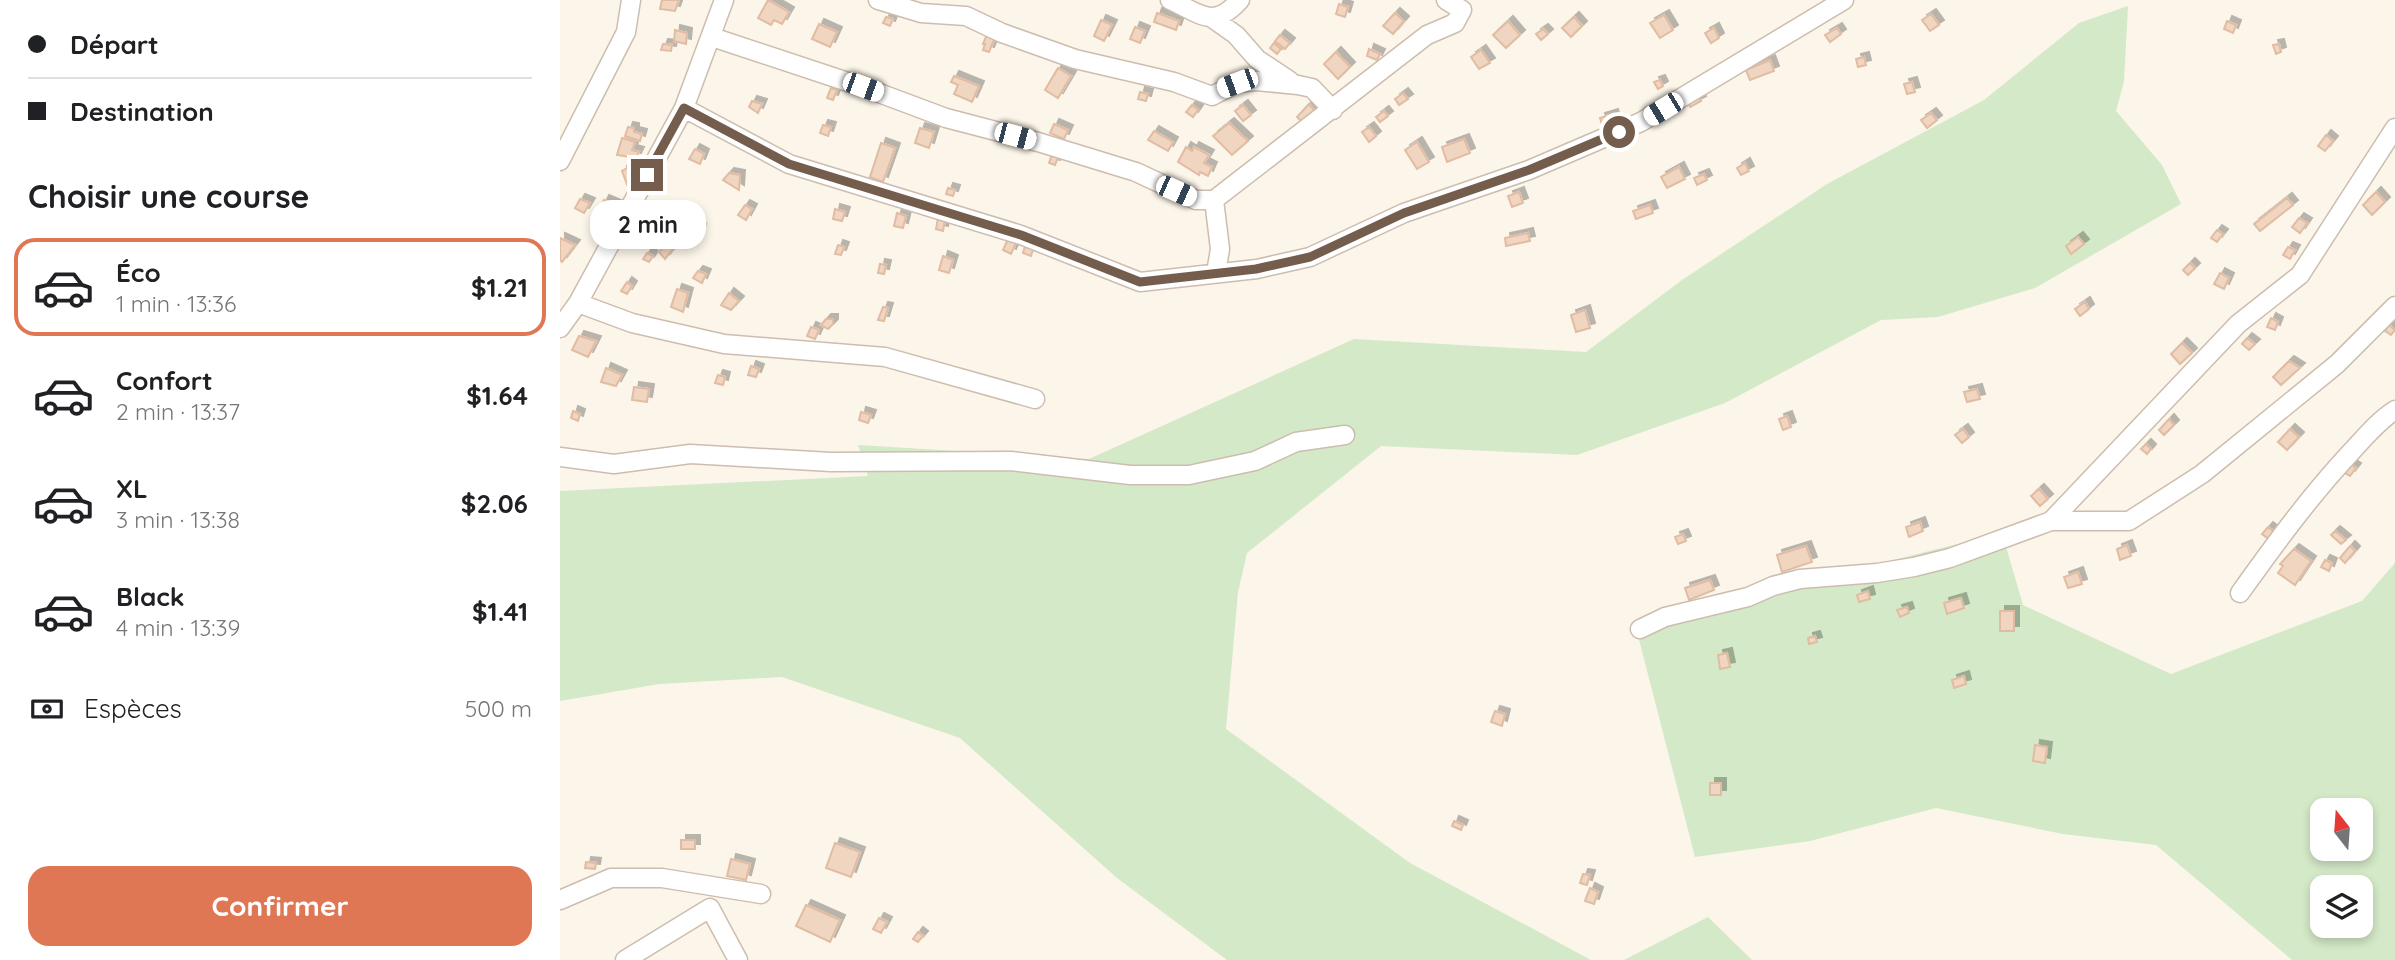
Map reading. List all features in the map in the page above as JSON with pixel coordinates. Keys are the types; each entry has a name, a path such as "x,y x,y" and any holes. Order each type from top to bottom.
{"street":[{"path":"560,161 626,32 631,0"},
{"path":"560,328 578,303 684,108 724,0"},
{"path":"878,0 920,13 966,16 1002,33 1075,59 1174,82 1212,96 1237,83 1256,81 1298,85 1311,89 1333,110"},
{"path":"1170,0 1212,18 1236,35 1258,59 1298,85"},
{"path":"1212,18 1220,17 1240,0"},
{"path":"712,37 863,87 946,118 1136,172 1196,200 1214,200 1427,35 1455,23 1462,9 1446,0"},
{"path":"684,108 789,164 1021,235 1140,282 1256,269 1310,257 1404,213 1529,170 1641,122 1843,0"},
{"path":"2051,521 2238,324 2300,275 2395,128"},
{"path":"1214,200 1220,249 1216,273"},
{"path":"578,303 632,323 724,344 885,357 1035,399"},
{"path":"1640,629 1665,617 1748,597 1773,586 1800,579 1877,573 1950,558 2051,521 2129,521 2202,474 2337,364 2395,306"},
{"path":"2240,593 2285,529 2331,474 2384,417 2395,410"},
{"path":"560,457 614,464 690,454 831,462 1012,461 1130,475 1189,475 1255,461 1296,442 1345,435"},
{"path":"560,900 611,878 662,878 761,894"},
{"path":"625,960 709,908 738,960"}],"green space":[{"path":"2128,6 2124,81 2116,111 2162,165 2181,204 2035,288 1938,317 1881,320 1725,403 1577,455 1381,446 1247,553 1238,592 1226,729 1410,863 1591,960 1227,960 1117,878 960,738 782,677 659,684 560,701 560,491 868,476 858,445 1089,459 1354,339 1586,352 1682,280 1827,184 1984,100 2079,23"},
{"path":"698,215 708,223 704,233 692,229 691,221"},
{"path":"2002,533 2023,605 2171,674 2362,601 2395,563 2395,960 2292,960 2156,845 2063,834 1936,808 1810,841 1695,857 1635,624"},
{"path":"1708,917 1752,960 1624,960"}],"building":[{"path":"662,0 679,0 675,11 660,9"},
{"path":"768,0 789,12 782,24 774,20 771,25 758,18"},
{"path":"1339,4 1348,7 1345,17 1336,14"},
{"path":"1157,13 1179,21 1176,30 1154,22"},
{"path":"1395,13 1404,21 1393,34 1383,26"},
{"path":"1931,14 1939,25 1930,31 1922,20"},
{"path":"1664,15 1673,30 1660,38 1650,23"},
{"path":"886,17 893,19 890,26 883,23"},
{"path":"1574,17 1582,26 1571,37 1562,28"},
{"path":"1101,20 1112,25 1104,41 1094,36"},
{"path":"1508,21 1520,35 1506,48 1493,35"},
{"path":"2227,21 2236,25 2233,33 2224,29"},
{"path":"819,24 837,32 830,47 812,39"},
{"path":"1135,27 1145,31 1140,43 1130,39"},
{"path":"1714,28 1719,38 1711,43 1705,33"},
{"path":"1837,28 1841,34 1830,42 1825,35"},
{"path":"1543,29 1548,34 1541,40 1536,34"},
{"path":"675,30 687,33 686,44 674,41"},
{"path":"988,32 996,35 989,52 983,50"},
{"path":"1280,35 1290,43 1285,49 1275,41"},
{"path":"1274,43 1281,49 1277,54 1270,48"},
{"path":"663,44 672,45 671,51 661,50"},
{"path":"2279,44 2281,52 2276,54 2273,45"},
{"path":"1369,49 1380,54 1377,60 1367,56"},
{"path":"1481,50 1490,63 1479,69 1471,57"},
{"path":"1336,52 1350,67 1338,79 1324,64"},
{"path":"1864,57 1866,65 1858,67 1856,59"},
{"path":"1770,60 1774,71 1750,80 1746,70"},
{"path":"1058,68 1071,76 1058,98 1045,90"},
{"path":"954,76 979,86 972,102 954,94 958,85 951,82"},
{"path":"1660,80 1663,86 1658,89 1654,82"},
{"path":"1912,82 1915,92 1907,94 1904,84"},
{"path":"831,88 837,90 833,100 827,98"},
{"path":"1140,92 1148,94 1146,101 1138,99"},
{"path":"1403,93 1408,99 1399,105 1395,99"},
{"path":"1698,95 1701,101 1690,107 1687,100"},
{"path":"752,101 762,104 758,113 749,107"},
{"path":"1309,104 1317,113 1305,125 1297,117"},
{"path":"1192,105 1198,110 1193,117 1186,112"},
{"path":"1243,105 1251,115 1243,121 1235,111"},
{"path":"1384,111 1388,116 1380,122 1376,117"},
{"path":"1931,113 1937,120 1927,128 1921,120"},
{"path":"1613,114 1615,122 1602,125 1600,118"},
{"path":"1229,123 1248,141 1232,155 1213,136"},
{"path":"1054,124 1068,130 1064,139 1050,133"},
{"path":"823,125 831,127 828,136 820,133"},
{"path":"628,127 642,134 640,141 625,136"},
{"path":"1369,127 1376,136 1369,142 1362,132"},
{"path":"920,128 934,132 929,148 915,143"},
{"path":"1154,131 1173,142 1168,151 1148,140"},
{"path":"2326,135 2333,141 2325,151 2318,146"},
{"path":"622,138 635,142 632,150 639,152 636,158 617,155"},
{"path":"1464,139 1470,153 1447,162 1442,147"},
{"path":"1417,142 1429,162 1417,169 1405,150"},
{"path":"881,143 895,148 883,182 870,177"},
{"path":"1186,147 1192,151 1194,147 1209,155 1204,163 1212,167 1208,176 1200,172 1199,175 1178,162"},
{"path":"695,149 704,154 700,164 689,159"},
{"path":"1053,152 1059,155 1055,165 1049,163"},
{"path":"1745,163 1749,171 1741,175 1737,168"},
{"path":"634,164 641,175 628,187 622,171"},
{"path":"1679,167 1685,179 1667,188 1661,177"},
{"path":"729,173 740,175 739,190 723,180"},
{"path":"1704,174 1707,180 1697,185 1694,178"},
{"path":"948,188 955,190 953,196 946,194"},
{"path":"1519,192 1523,203 1512,207 1508,196"},
{"path":"2376,192 2385,202 2372,215 2363,205"},
{"path":"2287,198 2293,205 2260,231 2254,224"},
{"path":"580,199 590,203 584,213 575,208"},
{"path":"604,200 618,206 611,218 599,211"},
{"path":"745,205 752,209 746,220 738,215"},
{"path":"1650,205 1653,213 1636,219 1633,211"},
{"path":"669,208 675,213 672,218 665,215"},
{"path":"835,209 845,212 842,221 833,219"},
{"path":"897,213 906,216 903,228 894,226"},
{"path":"938,218 945,220 943,231 936,229"},
{"path":"2299,218 2307,223 2300,233 2292,227"},
{"path":"2217,230 2223,234 2217,242 2211,238"},
{"path":"1528,233 1530,241 1506,246 1505,238"},
{"path":"2078,237 2084,244 2071,254 2066,246"},
{"path":"560,238 575,245 562,262 560,260"},
{"path":"1008,239 1016,243 1011,254 1003,250"},
{"path":"1026,243 1034,246 1031,256 1023,253"},
{"path":"666,244 673,249 665,259 659,252"},
{"path":"838,245 844,247 841,255 835,254"},
{"path":"2288,247 2295,250 2290,259 2283,255"},
{"path":"647,253 653,256 649,262 643,259"},
{"path":"943,256 953,260 949,273 939,270"},
{"path":"2190,263 2195,268 2188,275 2183,270"},
{"path":"880,264 886,265 884,274 878,273"},
{"path":"698,271 706,274 702,283 693,278"},
{"path":"2220,273 2229,278 2224,289 2214,284"},
{"path":"627,282 632,286 627,294 621,291"},
{"path":"677,289 688,293 683,312 671,307"},
{"path":"729,293 739,301 731,310 721,305"},
{"path":"2085,302 2089,309 2080,316 2075,309"},
{"path":"883,307 888,308 884,321 878,320"},
{"path":"1585,310 1590,328 1576,332 1571,315"},
{"path":"2271,318 2278,322 2275,330 2267,327"},
{"path":"826,319 833,319 833,324 828,329 821,325"},
{"path":"2389,325 2395,330 2391,335 2385,331"},
{"path":"811,327 819,330 815,339 807,336"},
{"path":"579,336 596,341 588,357 572,350"},
{"path":"2247,338 2255,344 2249,350 2242,344"},
{"path":"2182,343 2192,353 2180,364 2171,354"},
{"path":"2289,361 2300,368 2281,385 2273,377"},
{"path":"751,366 759,369 756,377 748,375"},
{"path":"606,368 622,375 616,386 601,382"},
{"path":"718,375 725,377 723,385 715,383"},
{"path":"634,387 649,389 647,402 632,400"},
{"path":"1977,389 1980,399 1967,402 1964,392"},
{"path":"573,411 580,414 578,421 571,418"},
{"path":"861,412 871,415 868,423 859,420"},
{"path":"1787,416 1791,427 1783,430 1779,419"},
{"path":"2169,419 2174,425 2164,435 2159,430"},
{"path":"1963,429 1969,437 1962,443 1955,435"},
{"path":"2290,429 2299,437 2287,450 2278,442"},
{"path":"2146,444 2151,449 2147,454 2141,449"},
{"path":"2345,461 2356,468 2350,476 2340,470"},
{"path":"2039,489 2048,499 2040,506 2031,496"},
{"path":"1920,522 1923,531 1909,537 1906,527"},
{"path":"2268,527 2277,534 2271,541 2262,534"},
{"path":"2335,531 2346,540 2341,544 2331,535"},
{"path":"1683,534 1686,541 1678,544 1675,537"},
{"path":"2127,545 2131,556 2120,560 2117,549"},
{"path":"1806,546 1812,562 1782,572 1777,555"},
{"path":"2350,546 2355,551 2345,563 2340,558"},
{"path":"2294,549 2311,561 2295,585 2278,573 2283,566 2280,564"},
{"path":"2325,560 2332,563 2329,571 2321,567"},
{"path":"2078,572 2082,584 2068,588 2064,577"},
{"path":"1710,580 1714,590 1689,600 1685,588"},
{"path":"1868,591 1870,599 1859,602 1857,595"},
{"path":"1961,598 1964,608 1947,614 1944,603"},
{"path":"1907,607 1909,613 1900,617 1897,610"},
{"path":"2000,611 2014,611 2014,631 2000,631"},
{"path":"1815,636 1817,642 1809,644 1808,638"},
{"path":"1727,653 1730,667 1720,669 1718,655"},
{"path":"1964,676 1966,684 1954,688 1952,680"},
{"path":"1495,711 1505,714 1502,726 1491,722"},
{"path":"2035,745 2047,747 2045,763 2033,761"},
{"path":"1710,783 1721,783 1721,795 1710,795"},
{"path":"1454,821 1463,825 1461,830 1452,826"},
{"path":"681,840 695,840 695,849 681,849"},
{"path":"835,843 860,852 851,877 826,868"},
{"path":"731,859 750,864 746,880 727,876"},
{"path":"586,862 596,863 595,869 585,868"},
{"path":"1583,874 1590,875 1587,885 1580,883"},
{"path":"1590,888 1598,892 1594,904 1585,901"},
{"path":"806,905 840,920 830,942 796,926"},
{"path":"879,918 887,922 881,933 873,929"},
{"path":"918,932 923,936 918,942 913,939"}],"route":[{"path":"647,175 684,108 789,164 1021,235 1140,282 1256,269 1310,257 1404,213 1529,170 1619,132"}]}
